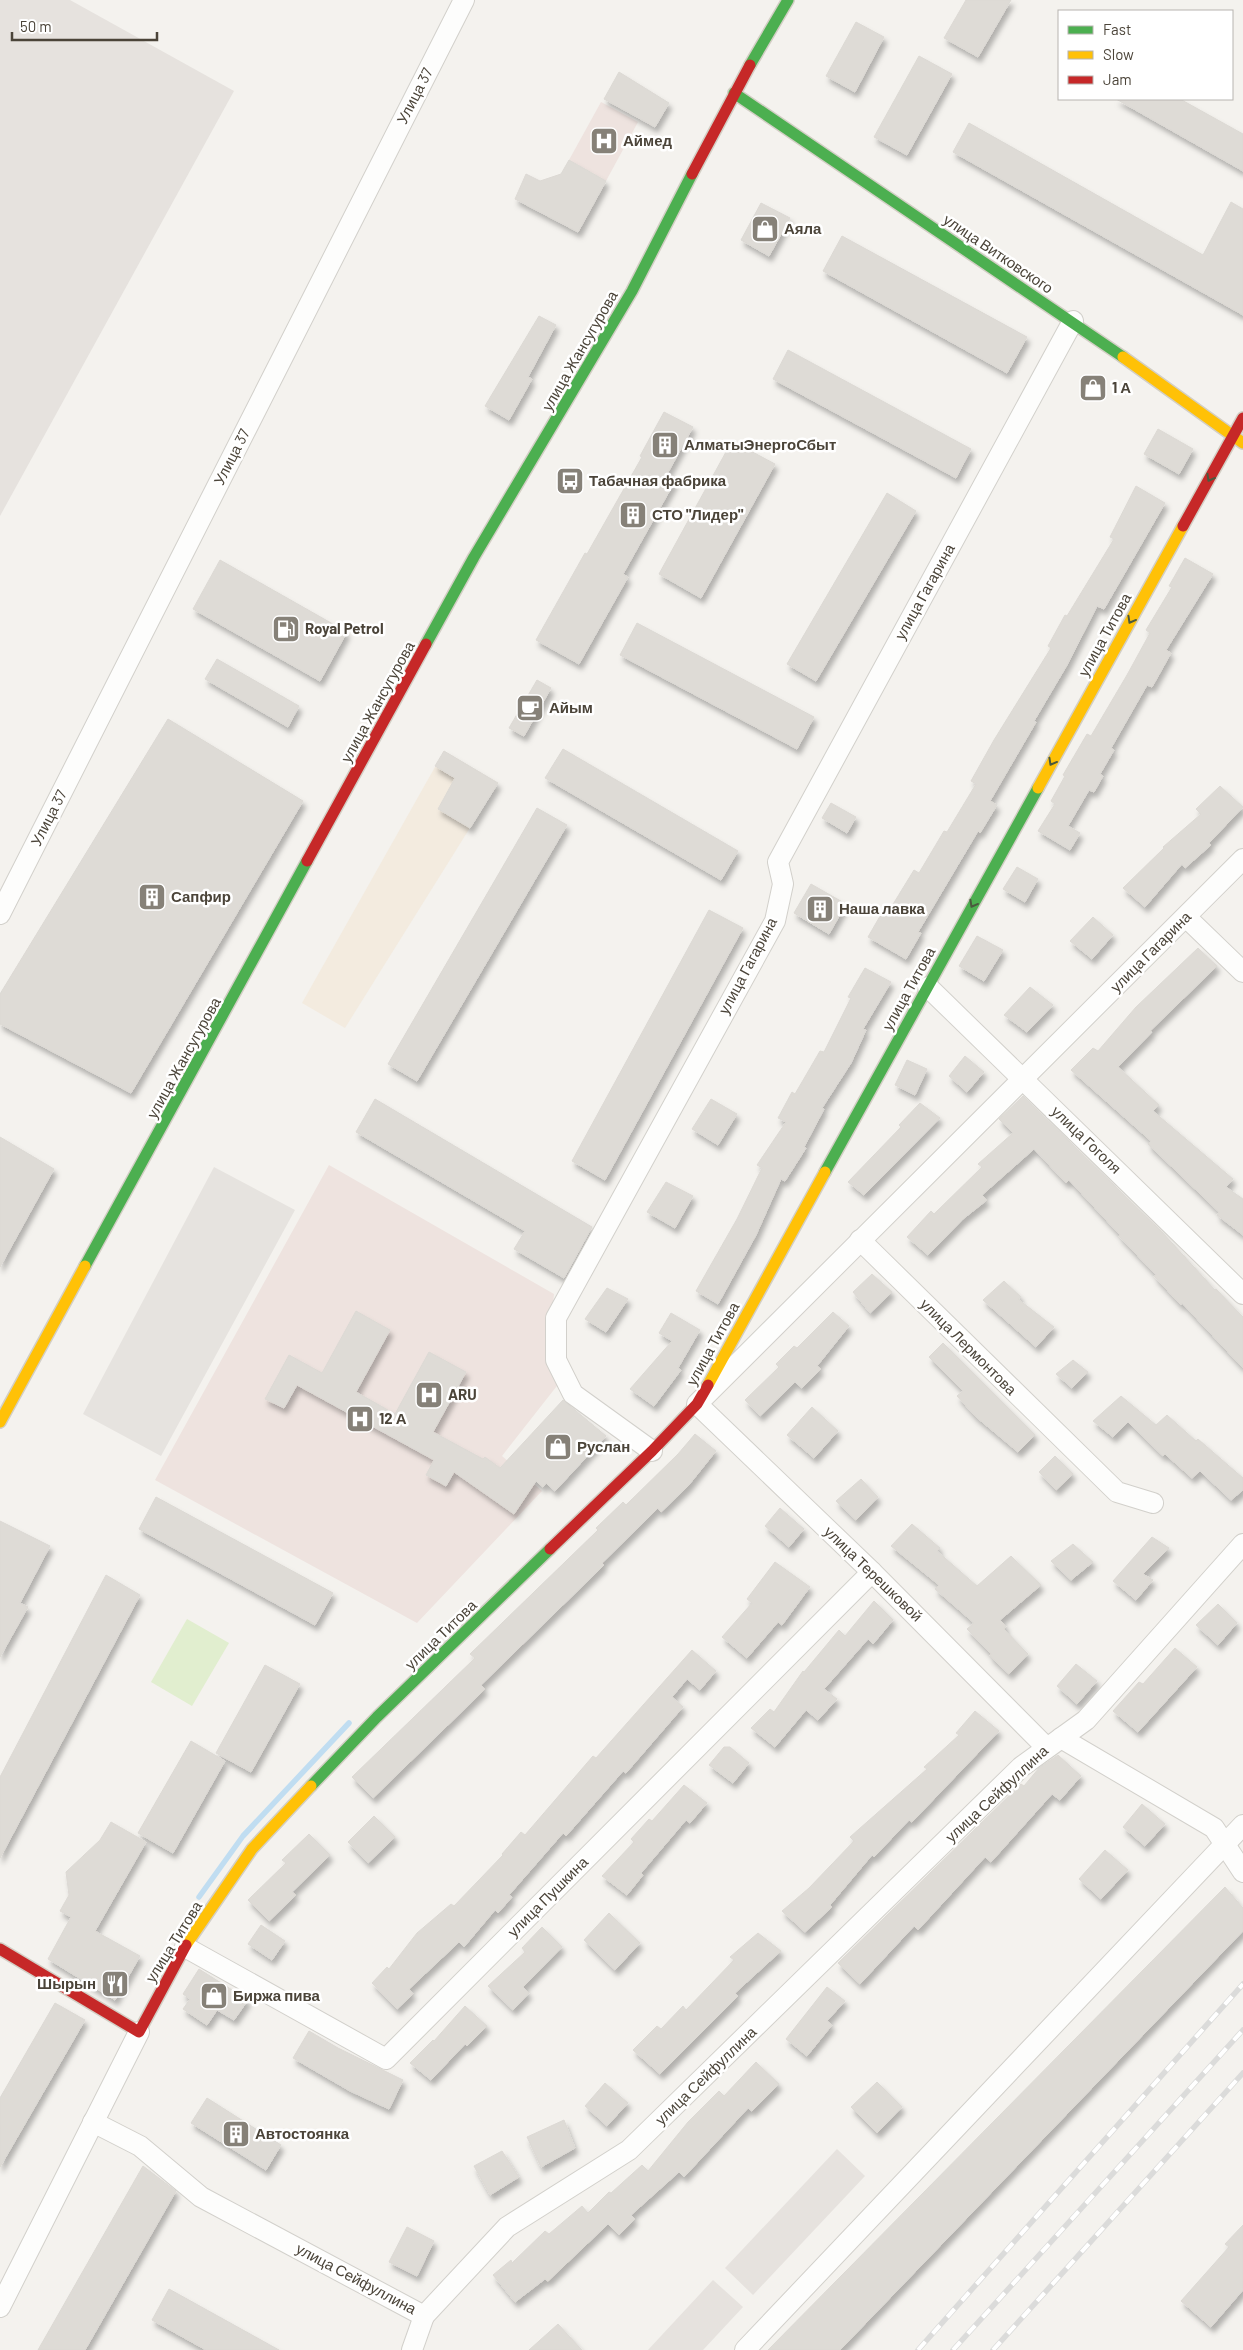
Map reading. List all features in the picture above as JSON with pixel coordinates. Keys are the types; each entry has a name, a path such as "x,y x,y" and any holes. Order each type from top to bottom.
{"street":[{"name":"Улица 37","path":"0,914 464,0"},
{"name":"улица Жансугурова","path":"0,1422 474,557 632,291 734,93 788,0"},
{"name":"улица Витковского","path":"734,93 1073,322 1243,443"},
{"name":"улица Гагарина","path":"652,1451 573,1394 556,1360 556,1318 775,920 783,884 778,862 1073,322"},
{"name":"улица Титова","path":"139,2032 185,1947 252,1849 378,1717 652,1451 697,1404 1243,418"},
{"name":"улица Гагарина","path":"697,1404 1243,859"},
{"path":"1186,917 1243,972"},
{"name":"улица Гоголя","path":"928,987 1243,1294"},
{"name":"улица Лермонтова","path":"860,1240 1117,1492 1153,1503"},
{"name":"улица Терешковой","path":"697,1404 1053,1743 1214,1828 1243,1872"},
{"name":"улица Сейфуллина","path":"93,2122 140,2146 201,2197 424,2316 507,2227 629,2150 1021,1767 1086,1720 1243,1544"},
{"name":"улица Пушкина","path":"185,1947 386,2059 872,1572"},
{"path":"745,2350 1243,1825"},
{"path":"0,1949 139,2032 0,2307"},
{"path":"412,2350 424,2316"}],"shaded area":[{"path":"0,0 70,0 234,91 0,516"},
{"name":"Аймед","path":"601,102 638,122 606,181 569,160"},
{"path":"444,751 498,783 345,1028 302,1003"},
{"name":"12 А","path":"329,1165 554,1294 547,1361 560,1382 502,1456 542,1491 417,1623 155,1480"},
{"path":"214,1167 295,1210 161,1456 83,1414"},
{"path":"837,2149 865,2176 753,2295 725,2268"},
{"path":"713,2280 743,2307 703,2350 648,2350"}],"green space":[{"path":"187,1619 229,1643 192,1706 151,1682"}],"building":[{"path":"966,0 1011,0 978,57 944,38"},
{"path":"856,22 884,37 855,92 826,76"},
{"path":"919,56 952,74 907,155 874,137"},
{"path":"619,72 669,103 655,127 604,99"},
{"path":"1118,100 1182,100 1243,134 1243,171"},
{"path":"969,123 1203,255 1231,202 1243,209 1243,315 953,152"},
{"path":"569,160 606,181 578,232 515,199 526,174 540,181 561,174"},
{"name":"Аяла","path":"761,203 790,218 769,256 741,240"},
{"path":"842,236 1027,337 1007,373 823,271"},
{"path":"539,316 556,325 528,377 532,379 509,420 485,406"},
{"path":"788,350 971,449 956,478 773,379"},
{"path":"664,412 693,427 666,476 675,481 623,574 628,577 579,664 536,640 642,457 640,456"},
{"path":"1158,429 1193,449 1179,474 1144,454"},
{"path":"732,441 775,464 701,598 659,574"},
{"path":"1136,486 1165,503 1104,609 1097,606 1067,665 1034,721 1036,722 990,801 997,805 980,833 978,831 918,932 921,933 906,959 868,937 883,911 887,914 914,870 919,873 944,831 947,832 976,784 971,781 1051,648 1048,646 1065,615 1067,616 1114,539 1110,537"},
{"path":"887,493 916,511 816,681 787,664"},
{"path":"1185,558 1213,574 1166,650 1171,653 1152,687 1147,685 1111,748 1114,750 1100,774 1103,776 1094,792 1089,790 1068,826 1080,833 1070,850 1038,831 1055,804 1051,801 1065,776 1063,775 1087,734 1091,736 1150,633 1146,630 1172,587 1169,586"},
{"path":"220,560 347,632 320,681 193,609"},
{"path":"637,623 814,717 797,749 620,655"},
{"path":"217,659 299,706 288,727 205,679"},
{"name":"Айым","path":"537,680 551,688 524,736 509,728"},
{"name":"Сапфир","path":"168,719 303,801 131,1093 0,1024 0,994"},
{"path":"563,749 738,851 721,880 545,778"},
{"path":"444,751 498,783 470,828 438,809 455,778 435,766"},
{"path":"1220,786 1243,807 1209,843 1211,845 1185,868 1182,864 1145,907 1123,888 1163,847 1201,814 1196,809"},
{"path":"831,803 856,817 847,833 822,818"},
{"path":"537,808 567,825 417,1081 388,1064"},
{"path":"1017,867 1038,879 1025,902 1003,889"},
{"name":"Наша лавка","path":"811,884 846,904 829,934 794,913"},
{"path":"709,910 743,928 605,1180 572,1161"},
{"path":"1093,917 1113,935 1092,959 1070,941"},
{"path":"977,936 1003,950 984,981 959,966"},
{"path":"1198,948 1217,966 1150,1031 1152,1032 1118,1067 1159,1105 1153,1111 1233,1179 1226,1187 1243,1199 1243,1235 1217,1215 1219,1212 1148,1144 1151,1141 1071,1070 1093,1048 1098,1051 1136,1007"},
{"path":"865,968 891,982 863,1029 866,1030 851,1063 822,1108 824,1109 804,1147 806,1148 785,1181 781,1179 756,1235 718,1304 696,1291 737,1219 762,1168 757,1165 786,1122 778,1118 792,1092 795,1094 820,1051 824,1052 851,998 848,997"},
{"path":"1030,987 1053,1005 1027,1032 1004,1015"},
{"path":"965,1056 984,1072 967,1092 949,1076"},
{"path":"907,1060 927,1069 915,1095 895,1085"},
{"path":"1023,1096 1162,1232 1215,1290 1243,1317 1243,1368 1154,1276 1156,1275 1069,1180 1066,1183 1034,1149 982,1195 987,1200 963,1219 928,1255 907,1237 931,1211 934,1214 982,1167 978,1164 1013,1133 999,1119"},
{"path":"375,1099 592,1227 564,1278 514,1249 525,1231 356,1132"},
{"path":"711,1099 737,1114 718,1145 692,1129"},
{"path":"920,1103 940,1118 864,1195 848,1182 901,1127 899,1125"},
{"path":"0,1137 54,1169 0,1267"},
{"path":"666,1182 693,1196 675,1228 647,1212"},
{"path":"872,1274 892,1292 870,1313 853,1292"},
{"path":"1004,1281 1021,1297 1018,1299 1054,1327 1036,1347 983,1300"},
{"path":"607,1288 628,1299 606,1332 585,1319"},
{"name":"ARU","path":"356,1311 390,1330 356,1392 395,1414 429,1352 466,1372 433,1432 483,1459 485,1457 500,1468 563,1400 606,1436 555,1491 546,1483 543,1487 536,1481 514,1514 454,1472 446,1486 426,1475 434,1460 297,1385 284,1408 265,1399 289,1355 322,1373"},
{"path":"833,1312 849,1326 817,1366 821,1369 802,1388 795,1382 760,1416 745,1400 779,1367 776,1364 794,1346 797,1348"},
{"path":"671,1313 700,1330 678,1368 681,1370 654,1406 630,1389 672,1341 659,1333"},
{"path":"943,1343 1035,1435 1018,1452 975,1416 957,1396 963,1391 929,1357"},
{"path":"1073,1360 1088,1372 1072,1388 1056,1374"},
{"path":"1121,1396 1156,1425 1167,1415 1196,1441 1198,1439 1243,1478 1243,1490 1231,1500 1200,1471 1192,1478 1165,1454 1163,1456 1128,1422 1113,1437 1093,1421"},
{"path":"812,1407 838,1431 814,1458 787,1435"},
{"path":"695,1434 716,1451 688,1486 661,1512 658,1508 602,1563 604,1565 481,1685 485,1689 373,1798 352,1777 475,1658 470,1654 598,1530 596,1528 623,1502 626,1505 678,1454"},
{"path":"1055,1456 1073,1474 1056,1490 1039,1472"},
{"path":"861,1479 878,1497 856,1520 836,1501"},
{"path":"156,1497 333,1593 315,1625 139,1529"},
{"path":"780,1508 804,1529 789,1547 765,1526"},
{"path":"0,1521 50,1546 20,1603 28,1607 0,1657"},
{"path":"912,1524 940,1548 937,1551 977,1586 1011,1556 1041,1585 1000,1620 1006,1626 1004,1629 1028,1654 1009,1674 990,1656 991,1654 967,1629 974,1623 935,1589 939,1585 891,1546"},
{"path":"1152,1537 1169,1548 1143,1574 1153,1580 1136,1600 1113,1581"},
{"path":"1073,1544 1093,1562 1071,1580 1051,1561"},
{"path":"775,1562 810,1587 782,1625 778,1622 747,1658 722,1637 752,1603 747,1599"},
{"path":"106,1575 140,1595 0,1858 0,1777"},
{"path":"874,1601 893,1620 873,1644 868,1639 824,1689 837,1699 818,1720 806,1710 775,1747 751,1728 770,1709 774,1712 803,1671 839,1630 845,1636"},
{"path":"1218,1604 1237,1623 1218,1645 1196,1625"},
{"path":"1175,1648 1197,1667 1138,1732 1113,1711 1139,1682 1143,1684"},
{"path":"692,1650 716,1671 700,1690 687,1679 672,1697 683,1707 626,1773 623,1771 566,1836 563,1833 509,1895 512,1897 498,1913 495,1910 464,1947 459,1942 409,1989 413,1994 397,2009 372,1983 387,1967 389,1969 417,1933 451,1904 454,1906 503,1855 521,1832 525,1835 593,1756 596,1758"},
{"path":"1076,1664 1097,1681 1077,1704 1057,1686"},
{"path":"265,1665 300,1684 251,1772 216,1753"},
{"path":"975,1711 999,1731 912,1822 909,1820 874,1857 872,1855 830,1905 832,1907 805,1932 782,1911 809,1888 854,1841 850,1837 927,1769 924,1767 959,1735 956,1733"},
{"path":"191,1741 225,1761 173,1853 138,1833"},
{"path":"724,1747 730,1747 749,1763 733,1783 709,1765"},
{"path":"1058,1755 1081,1776 1060,1800 1052,1794 991,1862 985,1857 918,1930 914,1926 860,1984 838,1963 1021,1784 1024,1786 1039,1768"},
{"path":"684,1785 707,1803 690,1823 686,1820 641,1873 643,1875 627,1895 602,1876 634,1842 631,1839 649,1819 652,1821"},
{"path":"1142,1804 1165,1824 1145,1846 1123,1827"},
{"path":"374,1816 395,1837 368,1863 348,1842"},
{"path":"111,1822 146,1842 95,1931 140,1956 115,2000 48,1959 71,1917 60,1911 69,1895 66,1872 100,1840"},
{"path":"309,1834 330,1855 292,1892 296,1895 269,1921 248,1900 286,1863 282,1860"},
{"path":"1105,1850 1128,1870 1101,1899 1079,1879"},
{"path":"1225,1887 1243,1908 1243,1931 840,2350 768,2350"},
{"path":"609,1913 640,1943 615,1970 584,1940"},
{"path":"261,1925 285,1941 272,1960 248,1944"},
{"path":"542,1927 562,1947 523,1987 529,1993 513,2010 488,1986 525,1952 522,1948"},
{"path":"758,1933 781,1951 735,1993 738,1996 660,2074 633,2050 657,2026 661,2029 683,2006 686,2010 734,1960 730,1957"},
{"name":"Биржа пива","path":"199,1969 248,2000 234,2020 217,2010 207,2025 183,2009 190,1999 183,1994"},
{"path":"827,1987 845,2001 827,2021 832,2025 807,2056 786,2039"},
{"path":"55,2003 85,2020 0,2167 0,2098"},
{"path":"465,2006 487,2026 467,2046 465,2044 431,2080 410,2063 434,2041"},
{"path":"309,2031 338,2048 403,2080 389,2109 350,2091 293,2058"},
{"path":"756,2062 779,2084 752,2111 748,2108 684,2177 679,2172 631,2215 635,2219 619,2235 608,2224 548,2281 545,2279 515,2302 493,2275 511,2260 512,2263 545,2231 549,2234 582,2206 588,2213 609,2192 611,2193 642,2165 648,2171 688,2122 719,2091 724,2096"},
{"path":"877,2082 902,2107 877,2133 851,2107"},
{"path":"605,2083 628,2103 607,2126 585,2106"},
{"name":"Автостоянка","path":"207,2098 281,2145 266,2170 191,2123"},
{"path":"564,2120 575,2148 541,2167 527,2137"},
{"path":"502,2151 519,2177 490,2195 474,2166"},
{"path":"143,2166 176,2191 85,2350 38,2350"},
{"path":"1243,2225 1243,2290 1211,2327 1181,2301 1229,2247 1225,2244"},
{"path":"407,2227 434,2241 417,2276 389,2262"},
{"path":"169,2289 279,2350 206,2350 152,2320"},
{"path":"558,2324 582,2350 529,2350"}],"waterway":[{"path":"199,1897 243,1836 349,1723"}],"railway":[{"path":"918,2350 1243,1984"},
{"path":"953,2350 1243,2030"},
{"path":"993,2350 1243,2073"}],"traffic: fast":[{"path":"750,65 788,0"},
{"path":"734,93 1123,357"},
{"path":"426,644 474,557 632,291 692,174"},
{"path":"825,1172 1038,788"},
{"path":"85,1266 307,861"},
{"path":"311,1786 377,1717 550,1549"}],"traffic: slow":[{"path":"1123,357 1243,443"},
{"path":"1038,788 1183,526"},
{"path":"708,1385 825,1172"},
{"path":"0,1422 85,1266"},
{"path":"186,1945 252,1849 311,1786"}],"traffic: jam":[{"path":"692,174 750,65"},
{"path":"1183,526 1243,418"},
{"path":"307,861 426,644"},
{"path":"550,1549 652,1451 697,1404 708,1385"},
{"path":"0,1949 139,2032 186,1945"}],"place":[{"name":"Аймед","path":"604,141"},
{"name":"Аяла","path":"765,229"},
{"name":"1 А","path":"1093,388"},
{"name":"АлматыЭнергоСбыт","path":"665,445"},
{"name":"Табачная фабрика","path":"570,481"},
{"name":"СТО \"Лидер\"","path":"633,515"},
{"name":"Royal Petrol","path":"286,629"},
{"name":"Айым","path":"530,708"},
{"name":"Сапфир","path":"152,897"},
{"name":"Наша лавка","path":"820,909"},
{"name":"ARU","path":"429,1395"},
{"name":"12 А","path":"360,1419"},
{"name":"Руслан","path":"558,1447"},
{"name":"Шырын","path":"115,1984"},
{"name":"Биржа пива","path":"214,1996"},
{"name":"Автостоянка","path":"236,2134"}]}
